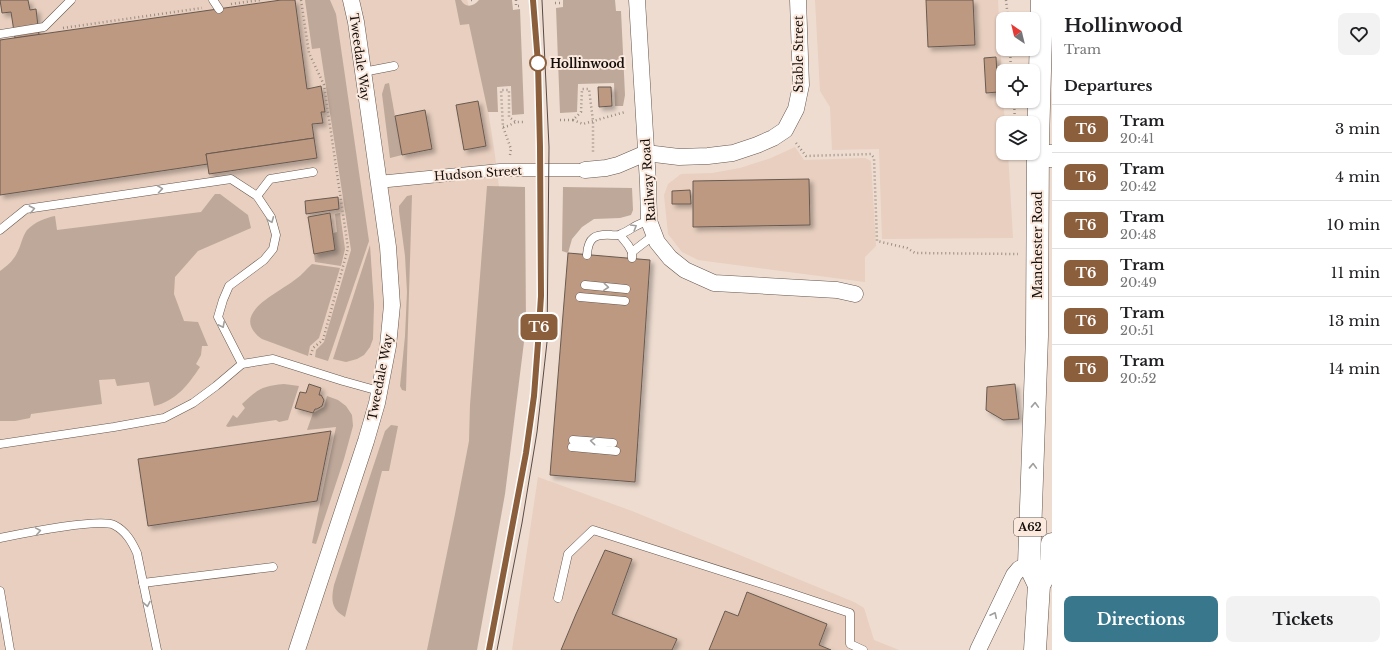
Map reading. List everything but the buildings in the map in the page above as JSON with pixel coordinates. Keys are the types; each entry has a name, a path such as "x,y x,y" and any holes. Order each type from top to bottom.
{"highway":[{"name":"Manchester Road","path":"1029,564 1037,336 1037,254 1045,186 1042,0"},
{"name":"A62","path":"1035,650 1039,584 1051,563 1052,544"},
{"name":"A62","path":"1029,564 1039,584"}],"street":[{"name":"Tweedale Way","path":"297,650 366,441 379,391 388,346 392,306 388,247 352,0"},
{"name":"Railway Road","path":"637,0 651,228 657,242 670,258 685,270 714,283 837,290 855,294"},
{"name":"Stable Street","path":"646,153 679,157 733,153 768,140 785,130 796,109 801,85 798,0"},
{"name":"Hudson Street","path":"378,182 510,169 589,165 606,168 618,165 646,153"},
{"path":"978,650 1014,575 1019,569 1029,564"}],"lane":[{"path":"0,34 44,27 71,0"},
{"path":"363,72 394,66"},
{"path":"257,196 270,179 313,172"},
{"path":"0,230 26,209 231,179 257,196 271,217 276,235 273,249 264,260 229,286 218,317 242,364"},
{"path":"588,255 590,241 595,236 601,234 620,235 641,223 651,228 632,255 628,245 620,235"},
{"path":"585,286 626,289"},
{"path":"582,296 627,299"},
{"path":"0,444 164,418 193,403 242,364 273,359 379,391"},
{"path":"571,446 614,449 571,446"},
{"path":"0,538 101,523 112,524 121,529 130,539 137,553 156,650"},
{"path":"558,598 568,554 592,530 781,590 850,614 847,647 863,650"},
{"path":"143,583 273,567"},
{"path":"0,591 10,650"}],"path":[{"path":"44,27 47,30 244,1 260,0"},
{"path":"301,0 309,53 324,85 348,248 323,340 313,348 307,370"},
{"path":"516,0 516,6 520,6"},
{"path":"556,3 560,4 559,0"},
{"path":"1006,0 1007,12"},
{"path":"573,120 581,112 582,89 589,89 593,121 589,165"},
{"path":"510,169 511,149 503,127 502,90 509,90 509,117 516,122"},
{"path":"560,120 573,120 582,124 625,112"},
{"path":"503,127 516,122 525,122"},
{"path":"796,143 806,156 871,154 874,158 876,236 877,241 881,243 907,248 915,253 1037,254"}],"shaded area":[{"path":"0,0 467,0 474,23 494,148 513,296 456,650 0,650"},
{"path":"305,0 330,0 336,14 369,241 328,361 315,357 316,350 324,342 351,250 320,48 312,49"},
{"path":"455,0 461,0 469,6 479,0 512,0 513,10 520,9 524,114 512,115 511,86 497,87 498,112 488,112 469,24 460,25"},
{"path":"563,0 615,0 616,11 621,11 625,95 623,106 615,106 614,83 578,84 577,112 560,113 556,8 563,7"},
{"path":"815,0 998,0 999,12 996,12 996,56 1001,56 1001,64 996,64 996,108 1004,108 1004,116 996,116 996,160 1008,160 1013,238 882,239 879,149 832,150 830,107 820,91"},
{"path":"389,83 402,155 390,158 382,94 385,84"},
{"path":"795,147 804,160 865,158 871,161 876,246 865,257 865,282 698,260 682,252 668,234 664,195 668,184 681,174 712,173 740,168 771,158"},
{"path":"487,186 525,187 526,326 505,494 477,650 427,650 469,441 470,405"},
{"path":"563,187 632,188 633,210 631,215 620,218 594,219 582,227 572,239 568,253 562,251"},
{"path":"215,194 220,194 248,215 251,228 198,251 175,277 174,294 184,321 198,322 208,346 202,346 201,355 196,364 200,367 186,386 169,400 154,406 149,382 117,386 115,379 99,380 102,404 31,414 30,418 15,421 0,421 0,271 10,263 15,256 27,230 40,221 55,216 57,230 201,212"},
{"path":"412,195 406,391 402,390 400,386 405,336 407,292 405,256 399,206 407,196"},
{"path":"340,213 345,249 341,266 315,262 314,254 335,250 333,233 337,232 335,214"},
{"path":"370,245 374,305 373,339 370,347 364,355 357,359 346,362 333,359"},
{"path":"312,264 340,268 319,338 310,346 308,356 262,339 253,330 250,321 253,313 260,305 288,285"},
{"path":"284,384 299,386 288,420 226,426 233,415 237,418 245,408 242,404 252,395 265,387"},
{"path":"327,396 338,400 346,406 352,415 353,426 344,459 316,544 312,543 336,427 307,430 313,413 324,407"},
{"path":"391,425 398,426 389,471 382,471 345,617 337,611 333,604 332,595 334,585 385,431"},
{"path":"538,477 632,511 854,602 864,608 874,640 899,650 512,650"}],"tram line":[{"path":"489,650 526,453 534,396 538,343 541,296 540,147 538,63 533,0"},
{"name":"T6","path":"489,650 526,453 534,396 538,343 541,296 540,147 538,63 533,0"},
{"path":"497,650 522,523 537,432 547,342 549,147 542,0"}],"place":[{"name":"Hollinwood","path":"538,63"}]}
